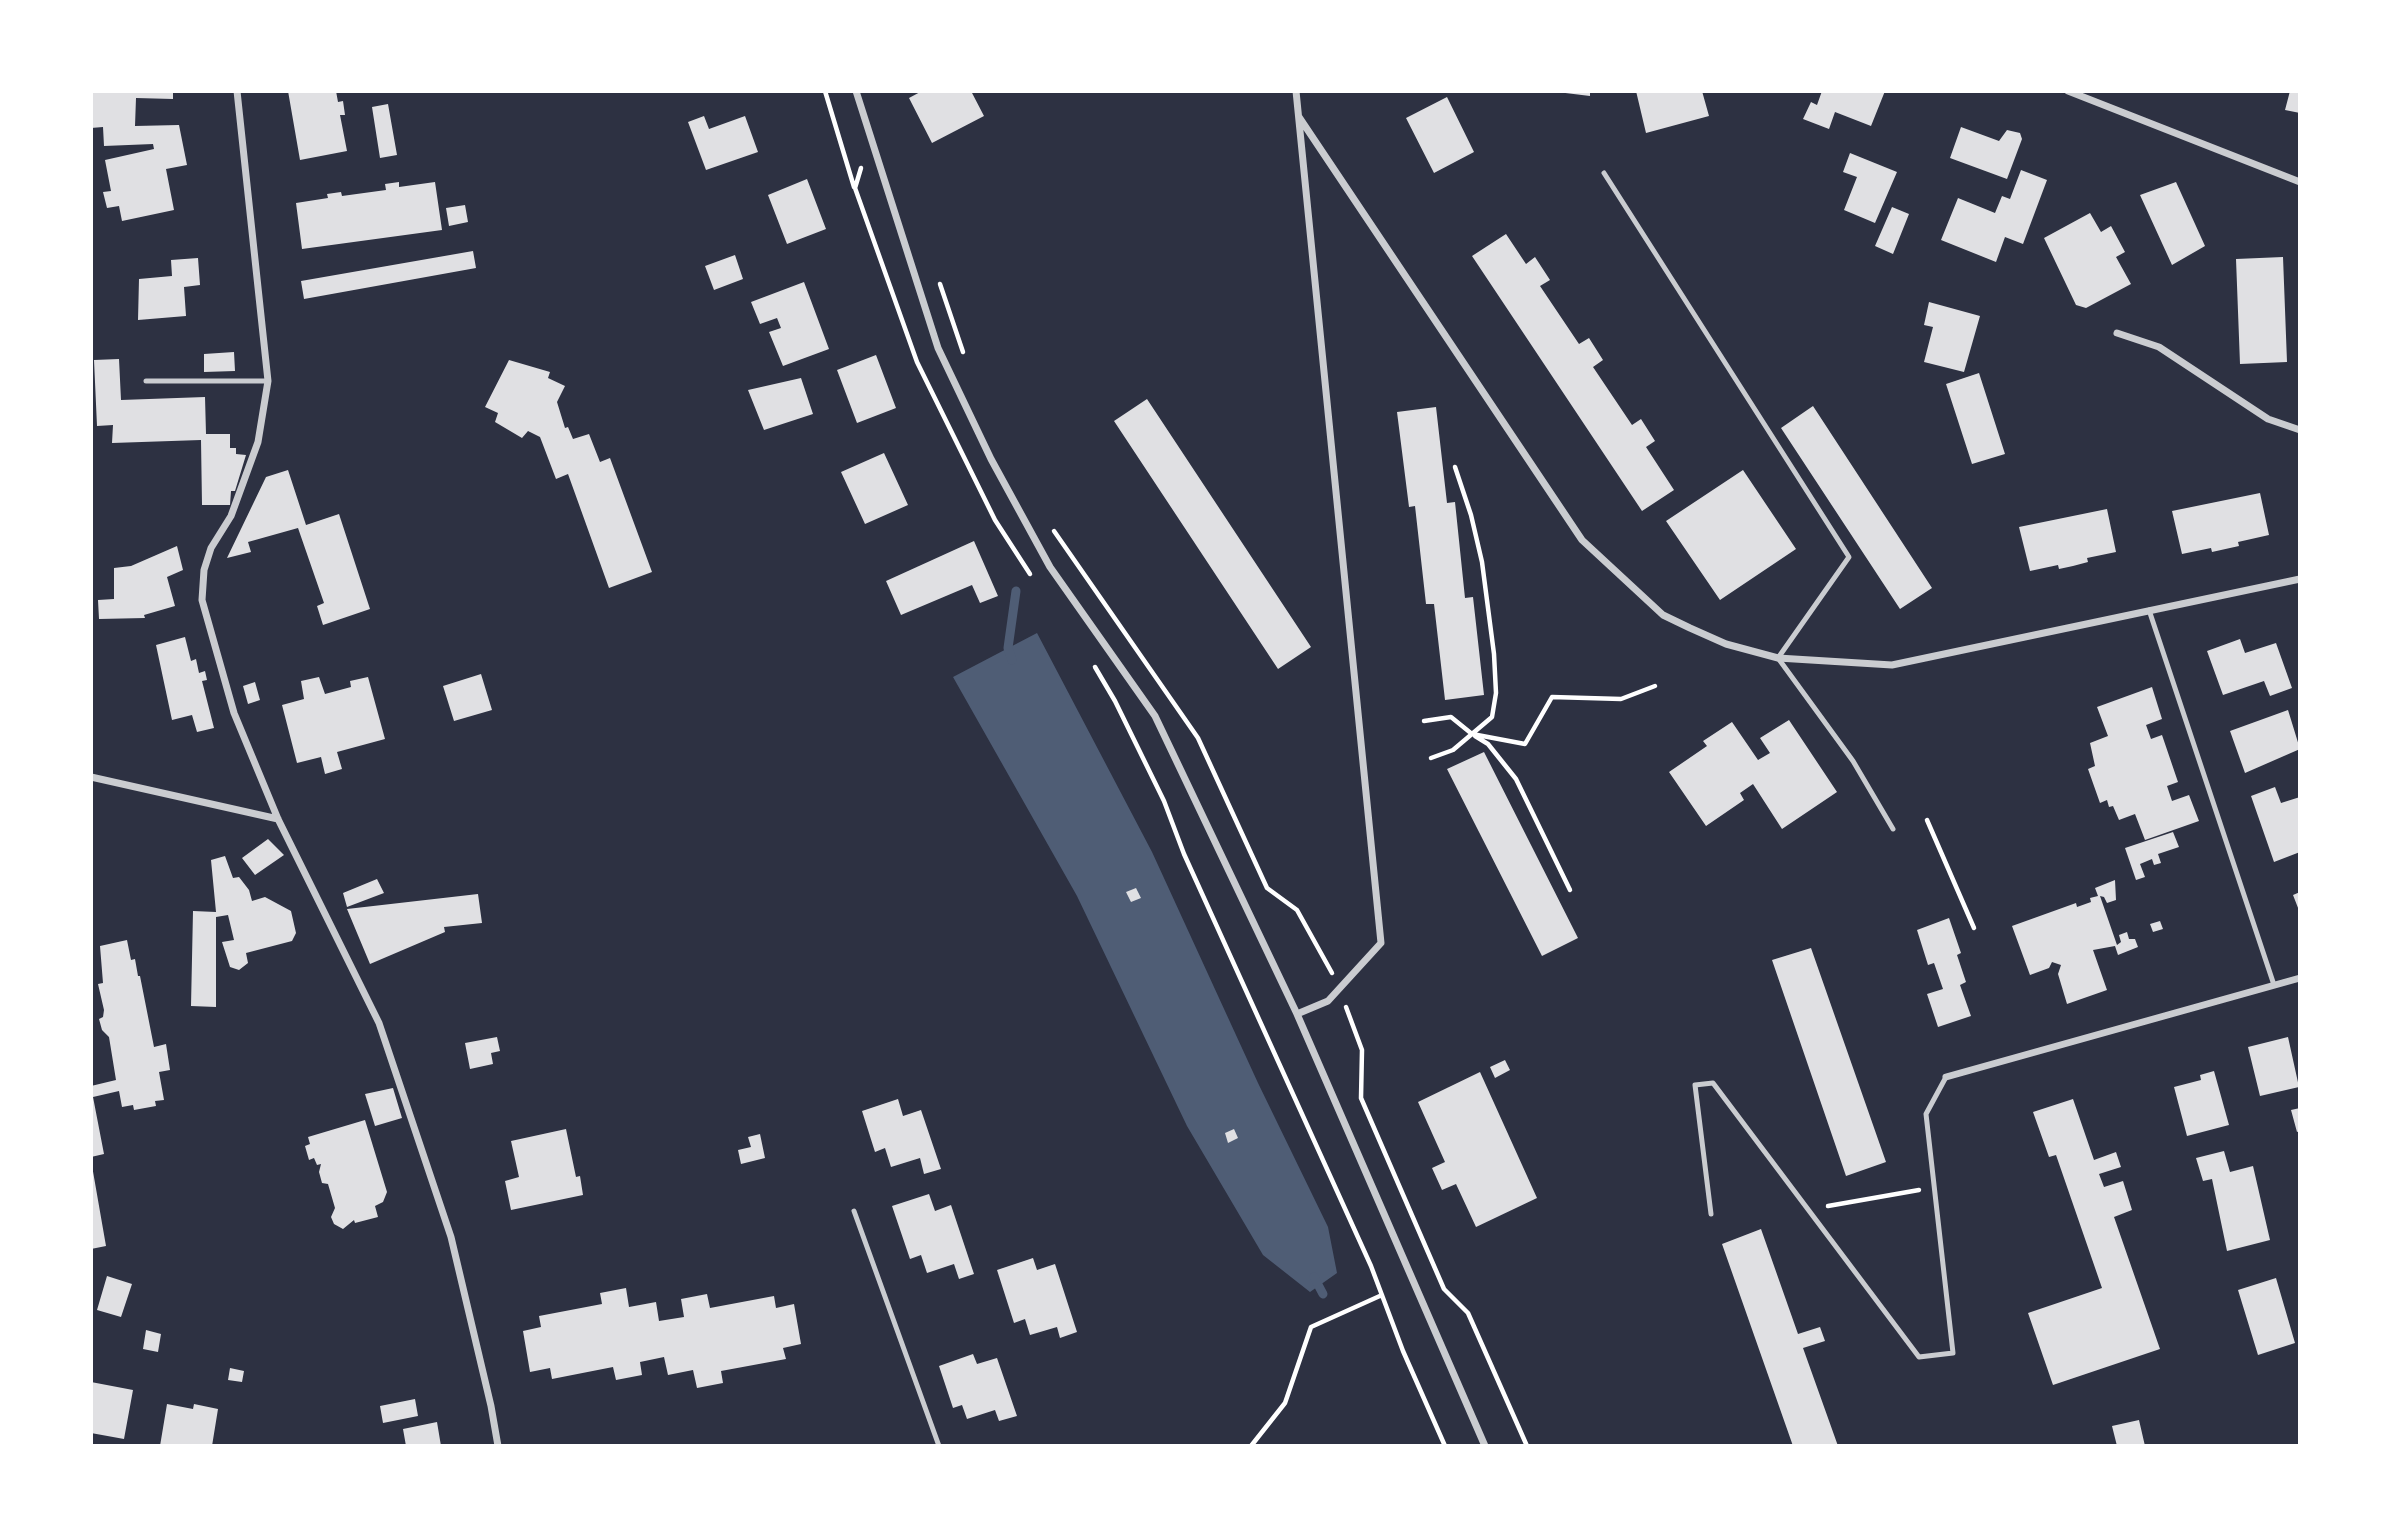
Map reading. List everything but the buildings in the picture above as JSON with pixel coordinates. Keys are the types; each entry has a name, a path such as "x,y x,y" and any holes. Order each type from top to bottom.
{"street":[{"path":"237,91 268,382 258,442 231,516 211,548 204,570 202,600 234,713 278,819 379,1023 451,1237 498,1446"},
{"path":"856,91 938,348 990,459 1050,567 1155,716 1297,1014 1485,1446"},
{"path":"1296,91 1381,943 1328,1001 1297,1014"},
{"path":"2068,91 2300,182"},
{"path":"1299,117 1582,540 1663,615 1726,644 1778,658 1892,665 2300,579"},
{"path":"2117,333 2159,347 2268,419 2300,430"},
{"path":"91,777 278,819"},
{"path":"1946,1077 2300,978"}],"lane":[{"path":"1604,173 1850,557 1778,658 1853,761 1893,829"},
{"path":"146,381 268,382"},
{"path":"2149,610 2274,985"},
{"path":"1711,1214 1695,1085 1713,1083 1919,1357 1953,1353 1926,1114 1946,1077"},
{"path":"854,1211 939,1446"}],"path":[{"path":"825,91 896,305 934,400 995,520 1032,576"},
{"path":"855,188 869,138"},
{"path":"1431,758 1453,750 1492,717 1496,693 1494,654 1482,562 1471,515 1455,467"},
{"path":"1092,662 1115,701 1164,801 1446,1446"},
{"path":"1472,734 1525,744 1552,697 1621,699 1655,686"},
{"path":"1424,721 1451,717 1488,744 1516,779 1570,890"},
{"path":"1927,820 1974,928"},
{"path":"1808,1210 1934,1188"},
{"path":"1251,1446 1285,1403 1311,1326 1382,1295"}],"water":[{"path":"1037,633 1152,852 1258,1083 1328,1227 1337,1273 1310,1292 1263,1255 1187,1126 1077,896 953,677"}],"waterway":[{"path":"1012,660 1008,648 1016,591"},
{"path":"1314,1277 1323,1294"}]}
